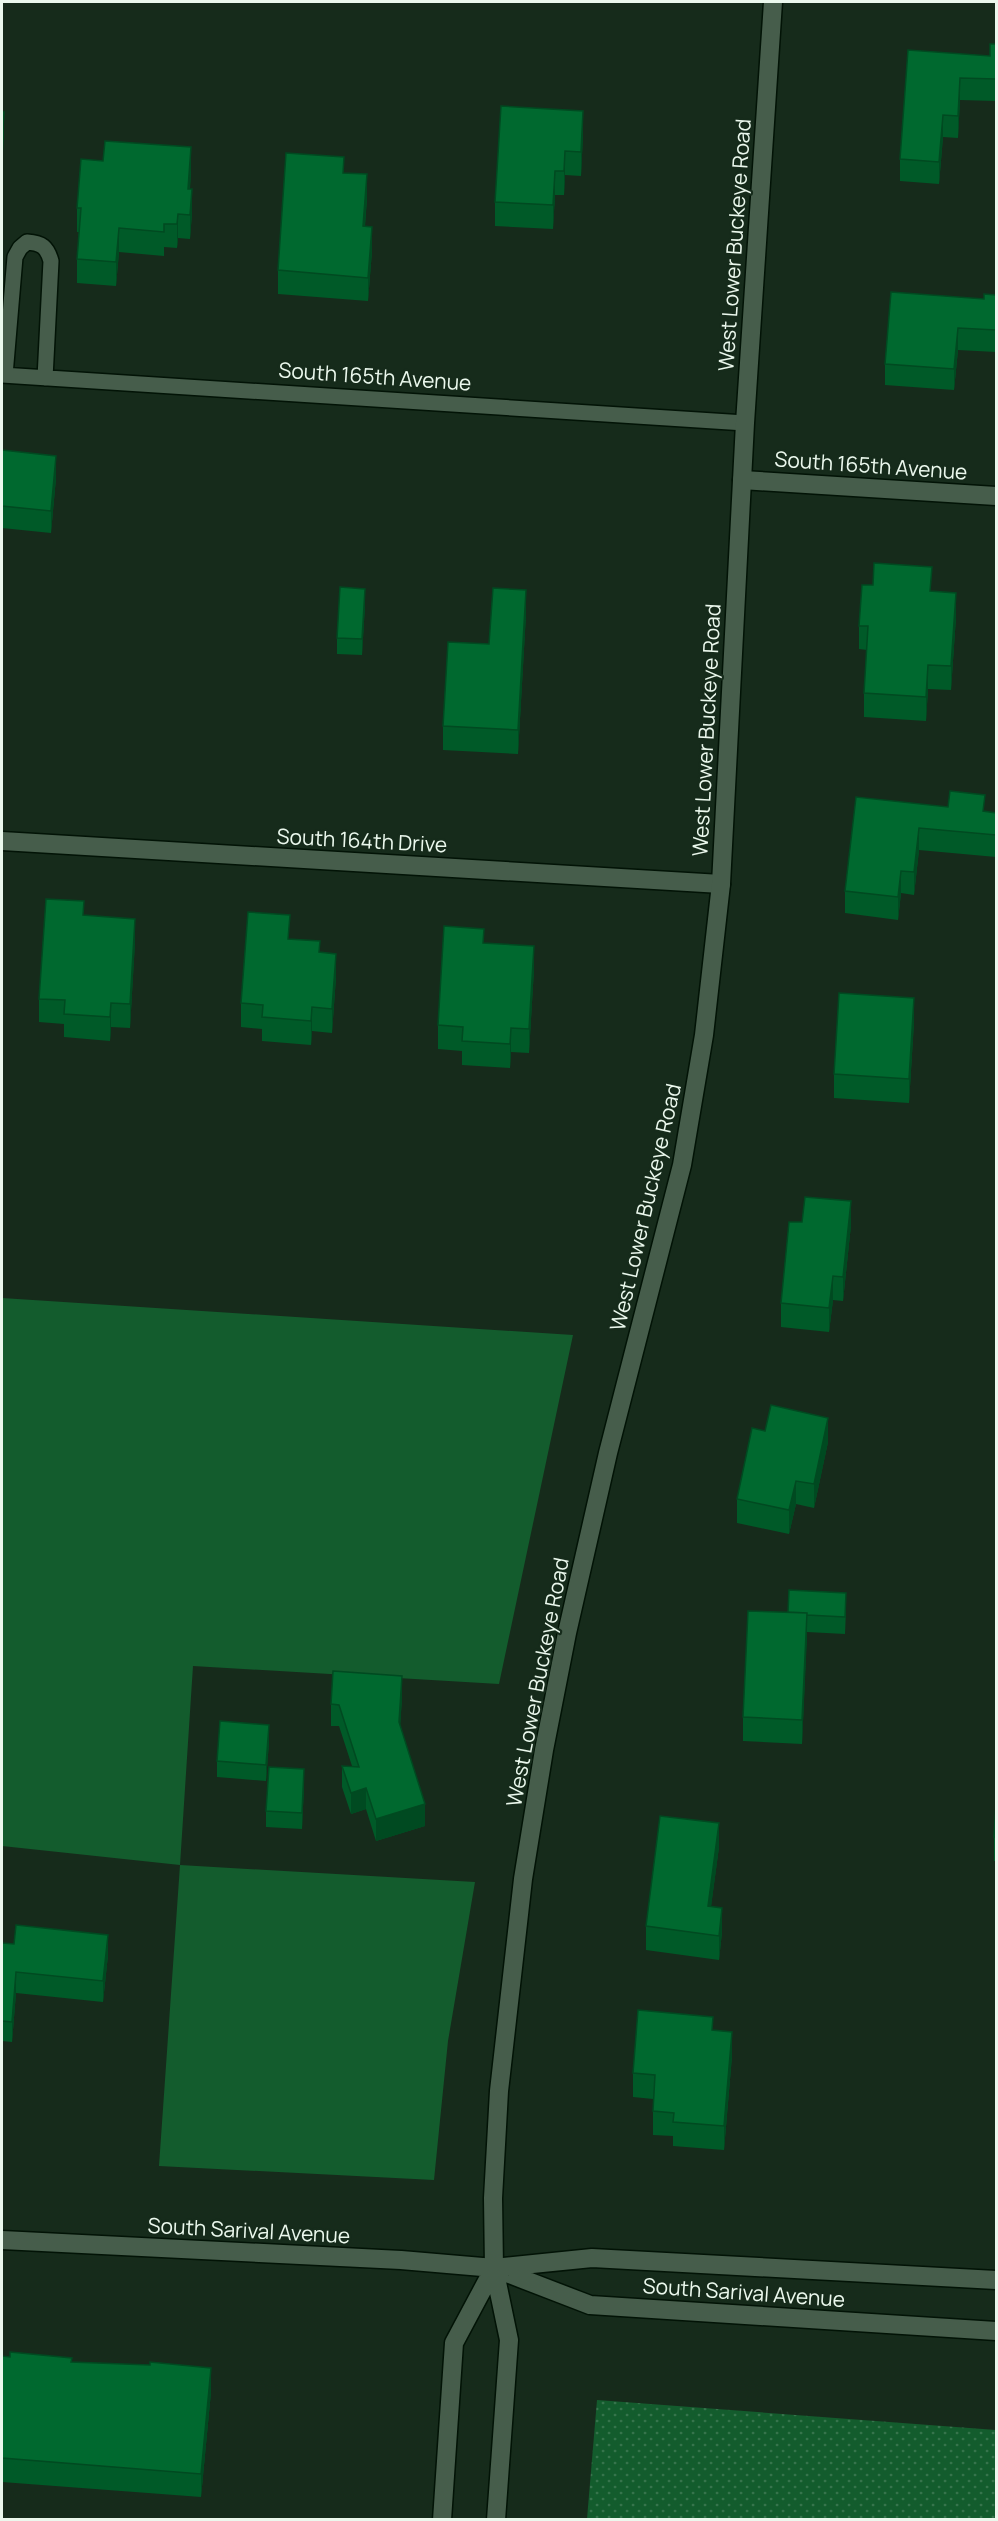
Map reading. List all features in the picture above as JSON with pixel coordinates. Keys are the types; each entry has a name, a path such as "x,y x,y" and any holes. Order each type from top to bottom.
{"main road":[{"name":"West Lower Buckeye Road","path":"496,2520 509,2340 494,2268 493,2198 499,2091 534,1808 567,1633 608,1453 682,1165 699,1075 721,884 745,423 773,2"},
{"name":"South 165th Avenue","path":"742,480 996,496"},
{"name":"South 164th Drive","path":"2,842 721,884"},
{"name":"South Sarival Avenue","path":"2,2240 389,2259 494,2268 592,2258 996,2280"},
{"name":"South Sarival Avenue","path":"494,2268 590,2305 996,2331"},
{"path":"442,2520 454,2343 494,2268"}],"lane":[{"path":"3,375 15,257 27,242 40,243 48,251 51,261 45,378"},
{"name":"South 165th Avenue","path":"3,375 745,423"}],"green space":[{"path":"2,1298 573,1335 499,1684 193,1666 180,1865 2,1846"},
{"path":"180,1865 475,1882 448,2041 434,2180 159,2166"},
{"path":"597,2400 996,2430 996,2519 587,2519"}],"building":[{"path":"990,44 996,44 996,79 960,78 958,116 943,115 939,162 900,159 908,50 990,56"},
{"path":"501,106 583,111 581,152 565,151 564,171 555,171 553,205 495,202"},
{"path":"2,112 4,112 2,145"},
{"path":"105,141 191,147 188,189 192,189 190,215 178,214 177,224 164,224 164,232 119,228 116,262 77,259 81,208 77,208 81,159 103,161"},
{"path":"286,153 344,157 343,173 367,174 363,226 372,227 368,278 278,270"},
{"path":"891,292 984,299 984,294 996,295 996,330 958,328 954,369 885,364"},
{"path":"2,450 56,456 51,511 2,506"},
{"path":"874,563 932,567 930,591 956,593 951,666 928,665 926,697 864,693 868,626 859,626 862,585 873,585"},
{"path":"340,587 365,589 362,639 337,638"},
{"path":"493,588 526,590 518,730 443,726 448,642 489,644"},
{"path":"950,791 985,795 983,811 996,813 996,835 919,828 914,872 901,871 898,897 845,891 856,797 948,807"},
{"path":"46,899 84,901 83,915 135,919 130,1004 111,1003 110,1017 64,1014 65,1000 39,999"},
{"path":"248,912 290,915 288,939 320,941 319,952 336,954 332,1009 312,1007 311,1021 262,1017 263,1005 241,1003"},
{"path":"444,926 484,929 483,943 534,946 529,1029 511,1028 510,1044 462,1041 463,1027 438,1025"},
{"path":"839,993 914,998 909,1079 834,1074"},
{"path":"805,1197 851,1201 843,1277 833,1276 829,1308 781,1303 789,1222 802,1222"},
{"path":"771,1405 828,1418 814,1484 796,1481 789,1510 737,1499 752,1428 765,1431"},
{"path":"789,1590 846,1593 845,1617 788,1612"},
{"path":"748,1611 807,1613 802,1720 743,1717"},
{"path":"333,1671 402,1676 399,1722 425,1804 376,1819 366,1788 351,1793 342,1766 359,1767 339,1705 331,1704"},
{"path":"220,1721 269,1725 266,1765 217,1761"},
{"path":"269,1767 304,1769 302,1813 266,1811"},
{"path":"996,1806 996,1837 994,1837"},
{"path":"660,1816 719,1823 708,1906 722,1908 719,1936 646,1926"},
{"path":"16,1925 108,1935 103,1981 16,1972 12,2022 2,2021 2,1943 14,1944"},
{"path":"638,2010 713,2017 712,2030 732,2032 724,2126 673,2122 674,2113 653,2111 655,2075 633,2073"},
{"path":"10,2352 72,2358 71,2362 150,2365 150,2362 211,2368 201,2474 2,2458 2,2356 10,2357"}]}
